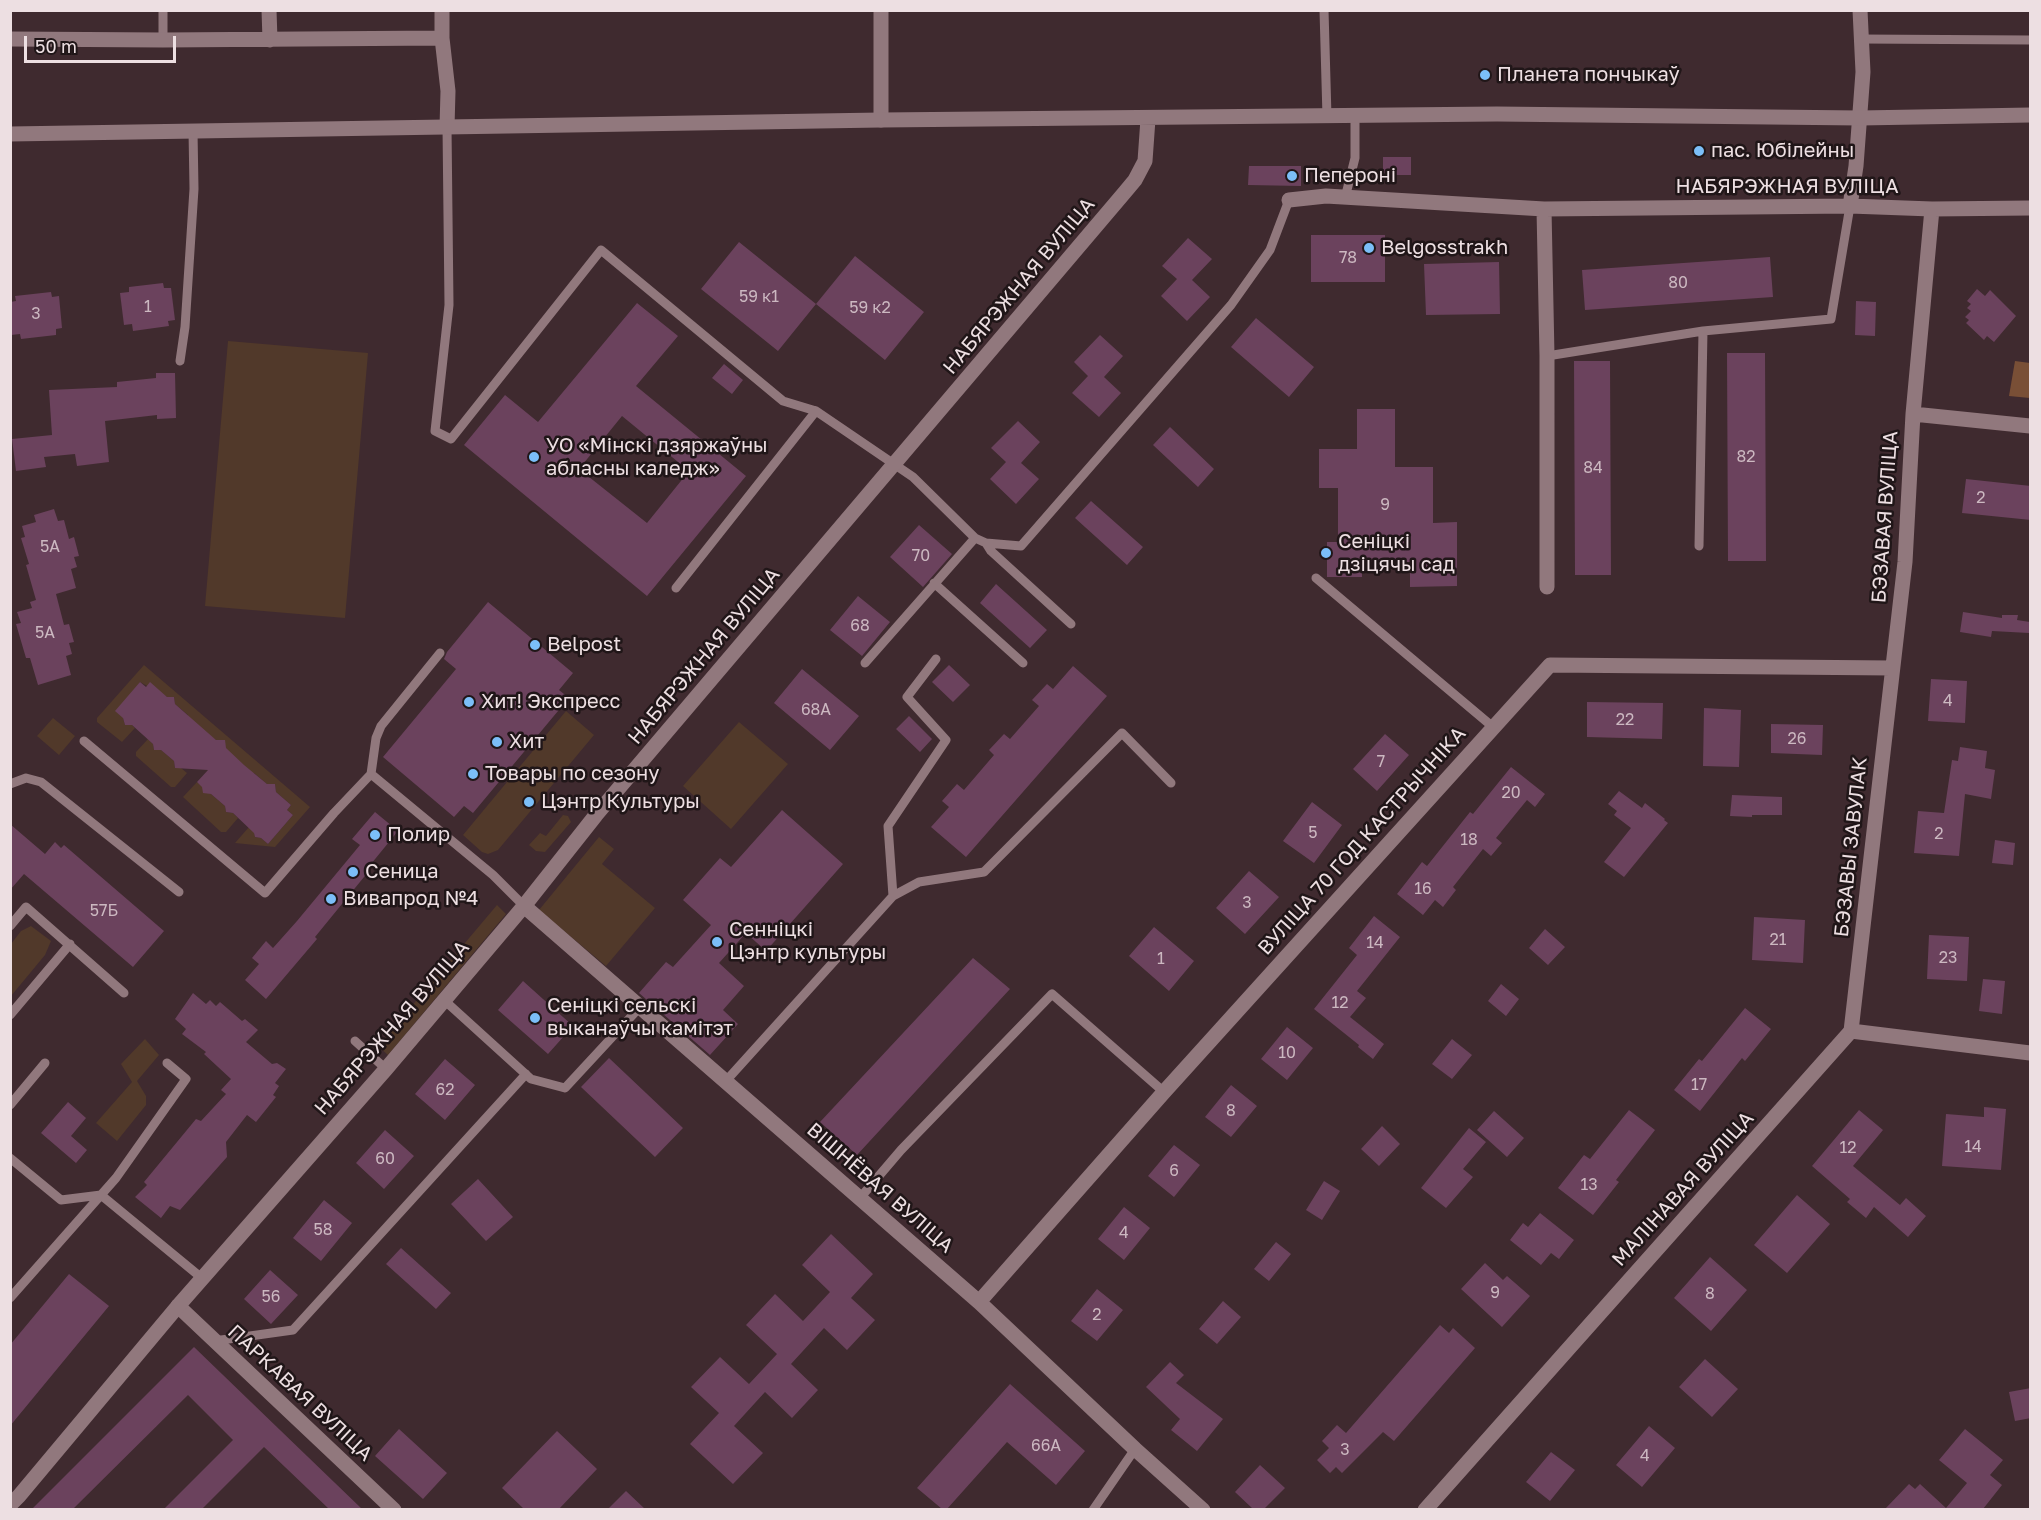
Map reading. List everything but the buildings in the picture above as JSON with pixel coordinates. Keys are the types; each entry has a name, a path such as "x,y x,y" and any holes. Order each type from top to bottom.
{"street":[{"path":"268,10 270,40"},
{"path":"442,10 442,38 448,91 447,127"},
{"path":"881,10 881,120"},
{"path":"1850,206 1863,72 1860,10"},
{"path":"10,39 442,38"},
{"path":"10,134 881,120 1700,115 1860,118 2031,115"},
{"name":"НАБЯРЭЖНАЯ ВУЛІЦА","path":"10,1504 178,1306 386,1069 524,906 596,815 1136,180 1145,161 1148,119"},
{"name":"НАБЯРЭЖНАЯ ВУЛІЦА","path":"1288,200 1326,196 1544,209 1850,206 1932,209 2031,208"},
{"path":"1544,209 1547,356 1547,587"},
{"path":"1913,414 1932,209"},
{"name":"БЭЗАВАЯ ВУЛІЦА","path":"1892,668 1905,562 1913,414 2031,426"},
{"name":"ВУЛІЦА 70 ГОД КАСТРЫЧНІКА","path":"979,1302 1164,1092 1550,664 1892,668"},
{"name":"БЭЗАВЫ ЗАВУЛАК","path":"1851,1031 1892,668"},
{"name":"ВІШНЁВАЯ ВУЛІЦА","path":"524,906 979,1302 1135,1449 1203,1509"},
{"path":"1851,1031 2031,1053"},
{"name":"МАЛІНАВАЯ ВУЛІЦА","path":"1425,1509 1851,1031"},
{"name":"ПАРКАВАЯ ВУЛІЦА","path":"178,1306 394,1509"}],"lane":[{"path":"163,10 163,40"},
{"path":"1324,10 1327,117"},
{"path":"1860,39 2031,40"},
{"path":"1345,198 1354,158 1355,116"},
{"path":"447,127 449,305 435,431 451,439 601,250 783,401 816,411 913,477 975,538 986,543 1021,546 1231,305 1270,250 1288,200"},
{"path":"180,361 185,327 194,189 193,131"},
{"path":"1547,356 1703,332 1832,319 1850,206"},
{"path":"1699,546 1703,332"},
{"path":"676,588 816,411"},
{"path":"865,663 975,538"},
{"path":"986,543 991,551 1071,624"},
{"path":"1316,578 1493,727"},
{"path":"934,583 1023,663"},
{"path":"84,741 265,893 371,774 372,754 381,726 440,653"},
{"path":"893,896 888,826 946,740 907,697 936,659"},
{"path":"725,1082 893,896 919,882 984,872 1122,733 1171,783"},
{"path":"371,774 493,875 524,906"},
{"path":"10,784 26,778 41,782 179,892"},
{"path":"10,926 26,907 124,993"},
{"path":"10,1015 70,945"},
{"path":"860,1198 901,1150 1052,994 1164,1092"},
{"path":"444,1000 531,1079 566,1088 640,1007"},
{"path":"355,1041 386,1069"},
{"path":"10,1106 45,1063"},
{"path":"10,1298 116,1178 186,1079 167,1063"},
{"path":"214,1341 293,1330 526,1074"},
{"path":"10,1158 61,1200 101,1195 202,1279"},
{"path":"1093,1509 1135,1449"}],"shaded area":[{"path":"228,341 368,353 345,618 205,606"},
{"path":"2015,361 2030,363 2030,398 2009,396"},
{"path":"144,665 310,807 275,847 235,843 249,827 255,837 261,838 268,844 293,815 287,810 291,805 276,792 275,784 267,784 254,773 251,777 216,740 184,720 188,715 175,704 174,697 167,697 140,682 123,718 125,725 132,725 135,728 122,742 97,722 97,718"},
{"path":"566,711 594,735 498,850 488,854 482,852 463,835"},
{"path":"53,718 75,736 59,755 37,736"},
{"path":"739,722 788,764 731,829 683,786"},
{"path":"148,739 153,744 154,750 161,750 174,761 175,768 181,768 187,773 175,787 171,787 136,756 136,752"},
{"path":"197,782 225,806 226,812 233,813 238,818 226,832 221,832 183,797"},
{"path":"563,815 568,816 571,822 545,852 536,851 529,845 540,833 546,836"},
{"path":"599,837 614,849 602,864 655,908 606,966 539,910"},
{"path":"497,905 506,914 388,1055 378,1046"},
{"path":"31,926 51,941 45,955 11,996 11,944 21,931"},
{"path":"145,1039 159,1055 137,1081 146,1096 146,1105 117,1141 96,1123 132,1082 121,1064"}],"place":[{"name":"Планета пончыкаў","path":"1485,75"},
{"name":"пас. Юбілейны","path":"1699,151"},
{"name":"Пепероні","path":"1292,176"},
{"name":"Belgosstrakh","path":"1369,248"},
{"name":"УО «Мінскі дзяржаўны абласны каледж»","path":"534,457"},
{"name":"Сеніцкі дзіцячы сад","path":"1326,553"},
{"name":"Belpost","path":"535,645"},
{"name":"Хит! Экспресс","path":"469,702"},
{"name":"Хит","path":"497,742"},
{"name":"Товары по сезону","path":"473,774"},
{"name":"Цэнтр Культуры","path":"529,802"},
{"name":"Полир","path":"375,835"},
{"name":"Сеница","path":"353,872"},
{"name":"Вивапрод №4","path":"331,899"},
{"name":"Сенніцкі Цэнтр культуры","path":"717,942"},
{"name":"Сеніцкі сельскі выканаўчы камітэт","path":"535,1018"}]}
